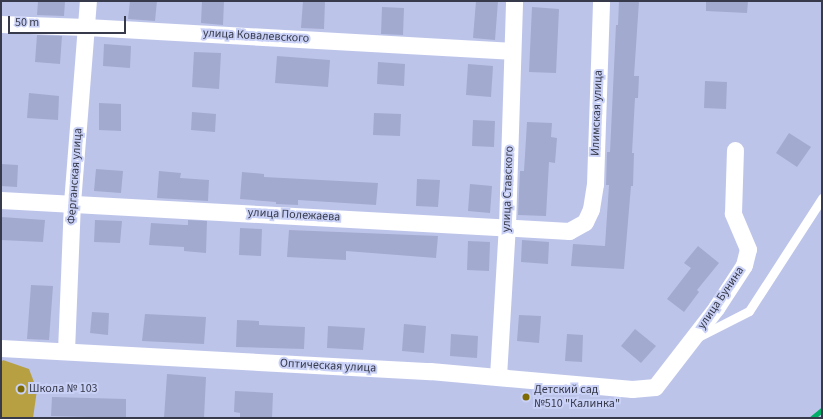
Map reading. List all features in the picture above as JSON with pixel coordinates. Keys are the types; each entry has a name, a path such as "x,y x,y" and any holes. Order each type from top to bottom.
{"street":[{"name":"Ферганская улица","path":"66,351 72,203 88,1"},
{"name":"улица Ставского","path":"498,376 507,226 514,1"},
{"name":"Илимская улица","path":"585,222 591,209 594,184 601,1"},
{"name":"улица Ковалевского","path":"1,24 86,27 512,50"},
{"name":"улица Бунина","path":"655,387 716,308 744,265 748,249 733,213 735,150"},
{"name":"улица Полежаева","path":"1,200 507,226 569,231 585,222"},
{"name":"Оптическая улица","path":"1,348 498,376 632,389 655,387"}],"lane":[{"path":"693,339 749,311 822,198"}],"shaded area":[{"name":"Школа № 103","path":"3,360 29,369 37,390 33,418 1,418 1,363"}],"building":[{"path":"38,1 65,1 64,16 37,15"},
{"path":"130,1 157,1 155,21 128,19"},
{"path":"202,1 224,1 223,25 201,23"},
{"path":"303,1 325,1 324,29 301,28"},
{"path":"476,1 498,1 495,40 473,38"},
{"path":"619,1 639,1 634,76 639,76 638,98 635,98 632,153 634,153 633,186 631,186 624,269 571,266 573,244 605,246 609,185 606,185 607,152 610,152 616,25 618,25"},
{"path":"706,1 748,1 747,13 706,11"},
{"path":"382,7 404,8 403,35 381,34"},
{"path":"532,7 559,9 556,73 529,72"},
{"path":"37,35 62,36 60,64 35,62"},
{"path":"104,44 131,46 130,68 103,66"},
{"path":"194,52 221,53 219,89 192,87"},
{"path":"277,56 330,60 328,87 275,83"},
{"path":"378,62 405,64 404,86 377,84"},
{"path":"468,64 493,66 491,97 466,95"},
{"path":"705,81 727,82 726,109 704,108"},
{"path":"29,93 59,96 58,120 27,118"},
{"path":"99,103 121,104 121,131 99,130"},
{"path":"192,112 216,114 215,132 191,130"},
{"path":"374,113 401,114 400,136 373,135"},
{"path":"473,120 495,121 494,147 472,146"},
{"path":"527,122 552,123 551,137 557,138 555,163 549,162 546,216 518,215 520,171 524,171"},
{"path":"789,133 811,147 797,167 776,153"},
{"path":"1,164 18,165 17,187 1,186"},
{"path":"96,169 123,171 121,193 94,191"},
{"path":"159,171 181,173 180,178 209,180 208,201 157,198"},
{"path":"242,172 264,174 264,177 378,183 376,205 298,200 298,205 276,204 276,202 240,199"},
{"path":"417,179 440,180 438,207 416,206"},
{"path":"470,184 492,186 490,213 468,211"},
{"path":"1,217 45,220 43,242 1,240"},
{"path":"95,220 122,221 120,243 94,242"},
{"path":"188,220 207,221 206,253 184,251 184,247 149,245 151,223 188,225"},
{"path":"240,228 262,229 261,256 239,255"},
{"path":"289,230 438,236 436,258 346,251 346,260 287,257"},
{"path":"522,240 549,242 548,264 521,262"},
{"path":"468,241 490,242 489,271 467,270"},
{"path":"698,246 719,263 697,290 699,292 684,312 667,299 691,268 684,263"},
{"path":"31,285 53,286 49,340 27,339"},
{"path":"92,312 109,313 108,335 90,333"},
{"path":"145,314 206,317 204,344 142,341"},
{"path":"519,315 541,316 539,343 517,341"},
{"path":"237,320 259,321 259,325 305,327 304,349 236,347"},
{"path":"404,324 426,326 424,353 402,351"},
{"path":"328,326 365,328 363,350 327,348"},
{"path":"635,329 656,346 641,363 621,346"},
{"path":"451,334 478,336 477,358 450,356"},
{"path":"567,334 583,335 582,362 565,361"},
{"path":"167,374 206,377 204,418 164,418"},
{"path":"235,391 273,393 272,418 240,418 240,413 234,412"},
{"path":"52,397 126,399 126,418 51,416"}],"waterway":[{"path":"812,418 822,410"}],"place":[{"name":"Школа № 103","path":"21,389"},
{"name":"Детский сад №510 \"Калинка\"","path":"526,397"}]}
